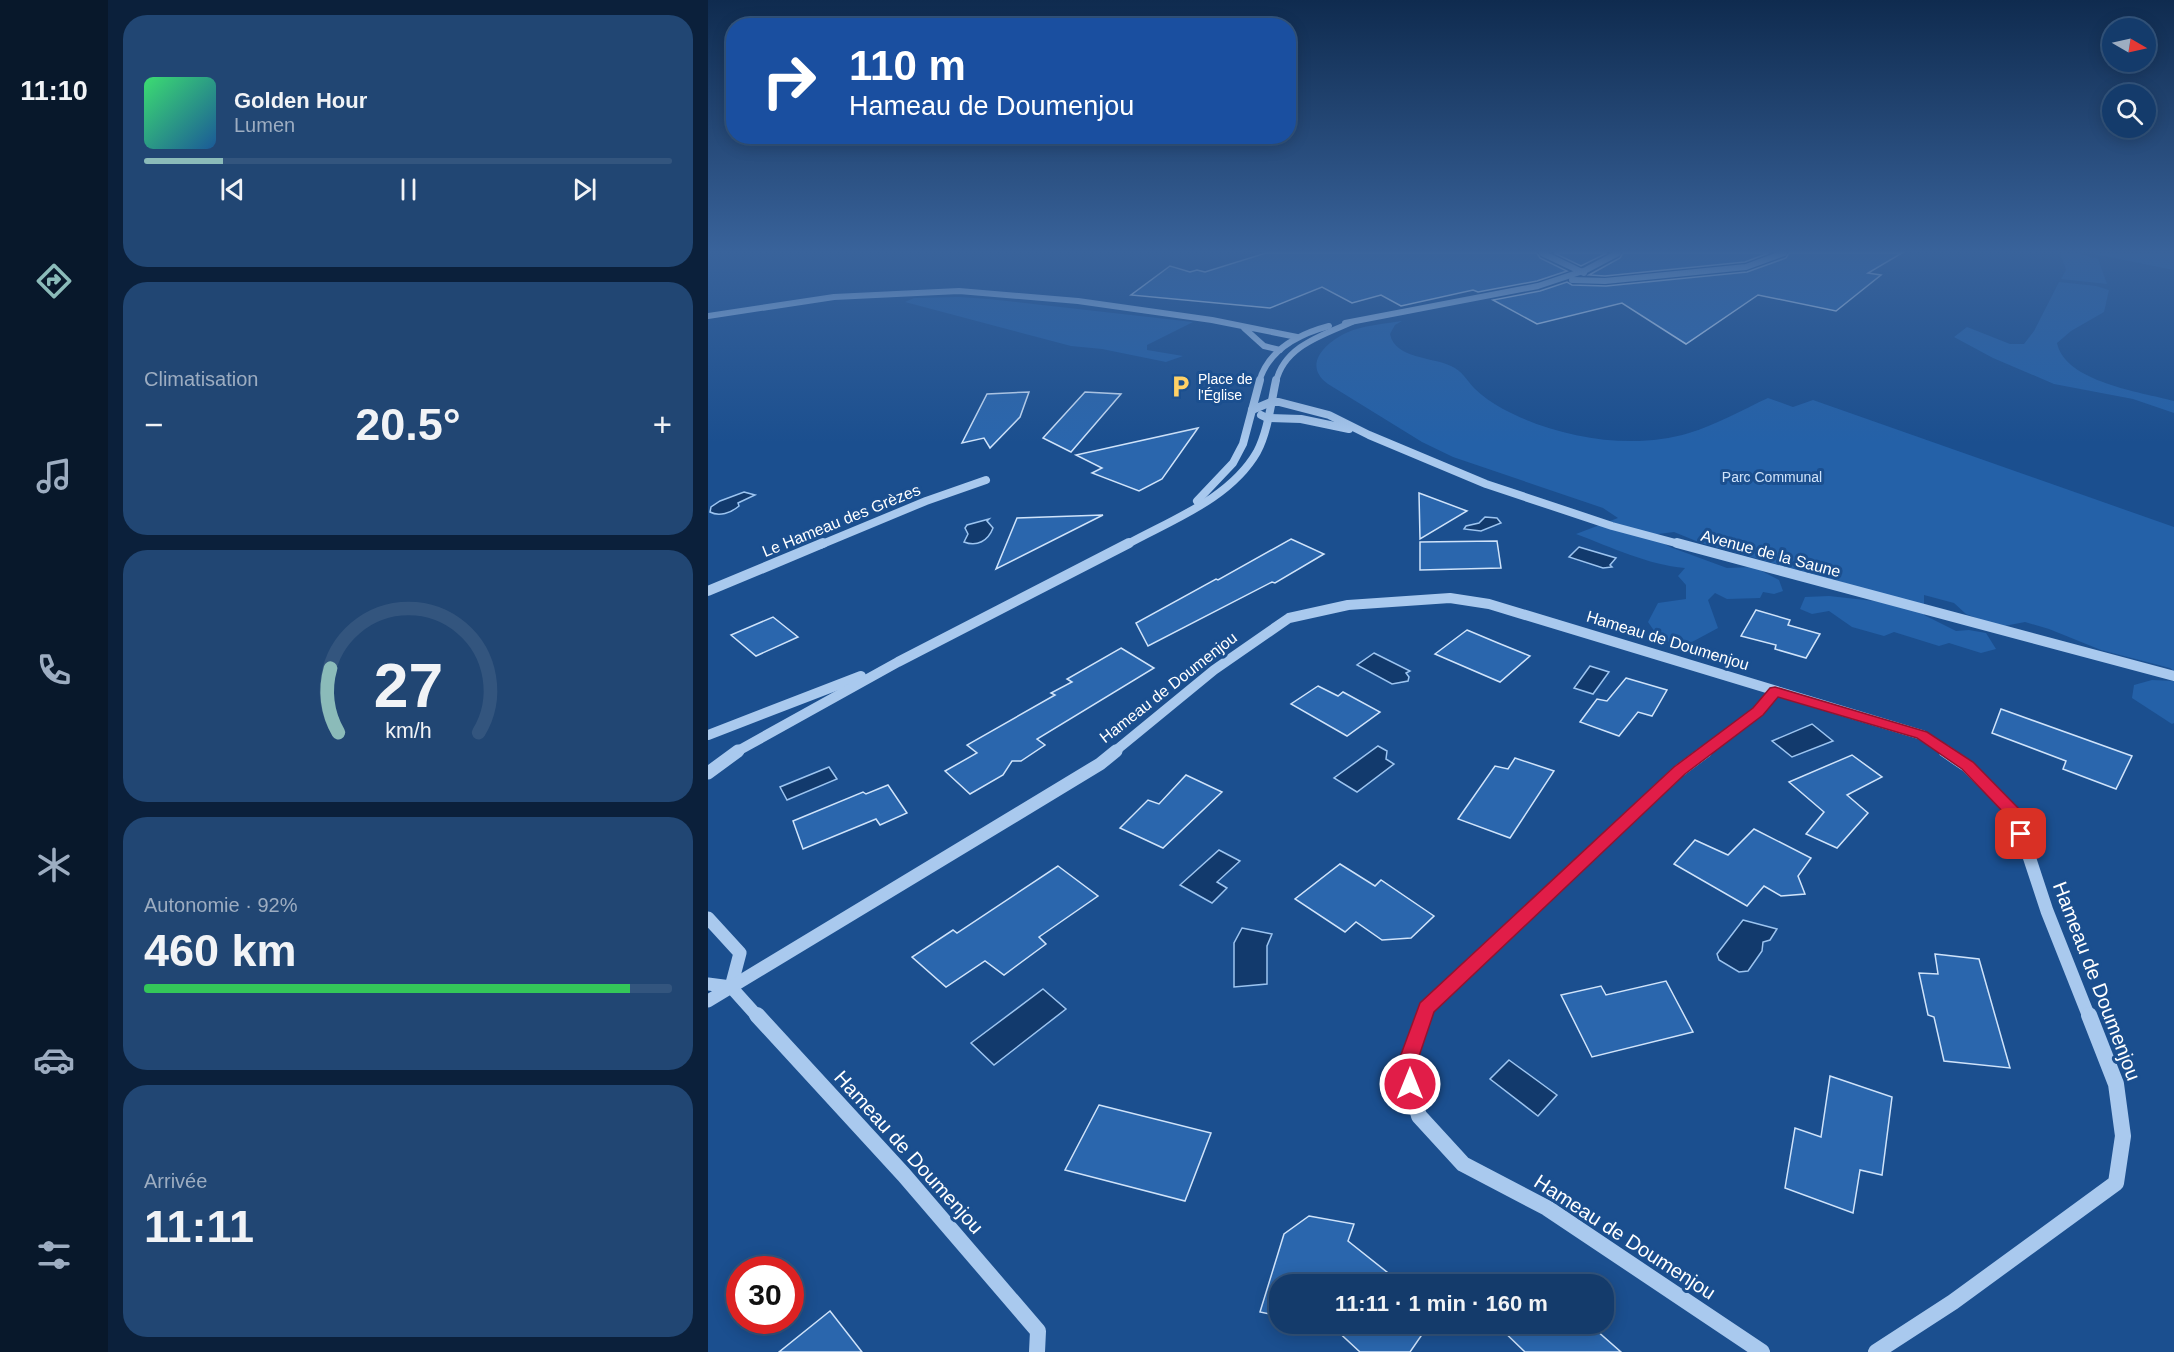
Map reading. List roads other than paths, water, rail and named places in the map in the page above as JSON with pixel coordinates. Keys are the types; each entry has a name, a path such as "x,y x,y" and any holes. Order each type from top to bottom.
{"street":[{"path":"1184,316 1297,337"},
{"path":"1188,511 1222,478 1233,463 1243,444 1262,371 1277,350 1297,337 1321,328 1382,316"},
{"path":"708,773 745,746 898,662 1071,574 1215,497 1243,470 1256,453 1262,440 1281,369 1298,348 1352,322"},
{"path":"1244,328 1260,344 1277,350 1298,348"},
{"path":"1297,337 1298,348"},
{"path":"1252,410 1271,402"},
{"name":"Avenue de la Saune","path":"1271,402 1329,415 1369,435 1485,484 1612,526 2174,676"},
{"name":"Avenue de la Saune","path":"1252,410 1267,418 1302,419 1369,435"},
{"name":"Le Hameau des Grèzes","path":"708,591 926,501 986,480"},
{"name":"Hameau de Doumenjou","path":"708,1001 1100,764 1214,670 1289,618 1348,605 1450,598 1489,604 1922,735 1967,766 2015,814 2047,912 2116,1084 2123,1136 2116,1183 1953,1302 1876,1352"},
{"path":"708,735 898,662"},
{"name":"Hameau de Doumenjou","path":"1762,1352 1547,1208 1463,1164 1419,1116 1406,1068 1426,1008 1679,771 1758,712 1775,691"},
{"path":"708,918 740,953 731,987 708,984"},
{"name":"Hameau de Doumenjou","path":"731,987 904,1175 1038,1331 1037,1352"}],"place":[{"name":"Place de l'Église","path":"1180,387"}],"park label":[{"name":"Parc Communal","path":"1772,477"}]}
